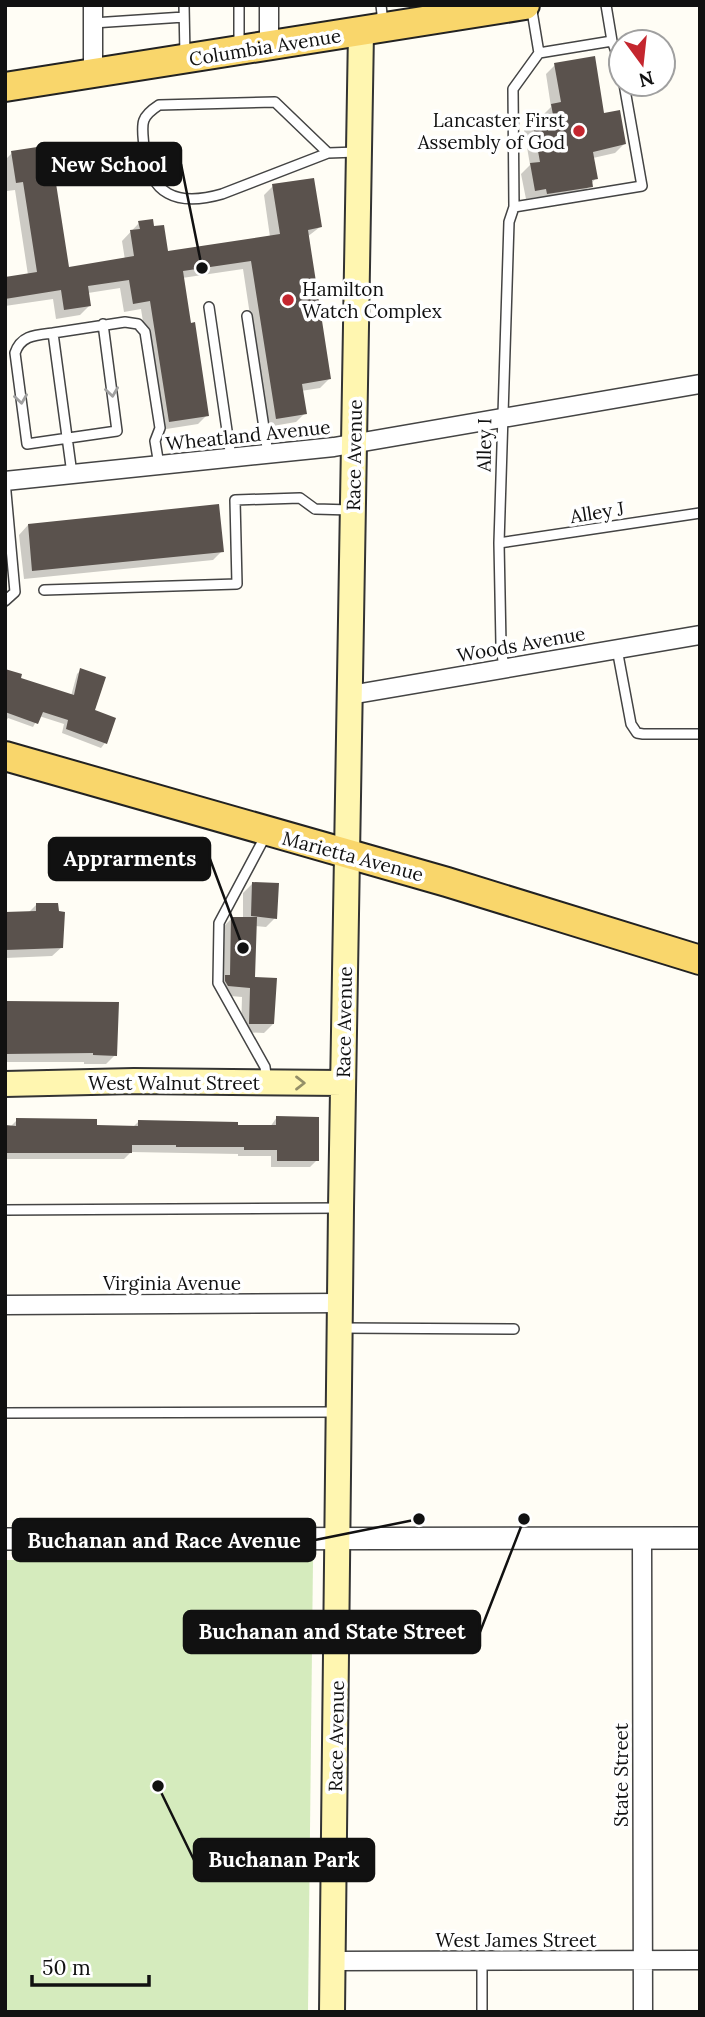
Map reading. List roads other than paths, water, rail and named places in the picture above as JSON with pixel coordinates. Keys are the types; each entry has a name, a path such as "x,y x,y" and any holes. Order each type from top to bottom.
{"main road":[{"name":"Columbia Avenue","path":"5,87 269,46 375,22 443,12 525,5"},
{"name":"Race Avenue","path":"332,2012 341,1208 359,152 375,22"},
{"name":"Marietta Avenue","path":"5,756 447,881 700,960"},
{"name":"West Walnut Street","path":"5,1084 134,1081 343,1083"}],"street":[{"path":"269,5 269,46"},
{"path":"93,14 93,75"},
{"name":"Wheatland Avenue","path":"5,481 354,444 700,384"},
{"name":"Woods Avenue","path":"350,695 700,635"},
{"name":"Virginia Avenue","path":"5,1305 340,1303"},
{"name":"State Street","path":"642,1538 643,2012"},
{"path":"5,1539 700,1538"},
{"name":"West James Street","path":"333,1961 700,1960"}],"lane":[{"path":"184,5 185,60"},
{"path":"239,5 239,51"},
{"path":"531,5 538,53 607,42"},
{"path":"606,5 610,28"},
{"path":"93,14 184,18"},
{"name":"Alley I","path":"504,669 499,544 509,222 514,207 513,89 538,53"},
{"path":"514,207 642,186 626,98"},
{"path":"328,153 275,102 159,105 147,113 142,122 146,167 157,186 171,194 189,198 208,198 222,194 328,153 359,152"},
{"path":"209,307 231,458"},
{"path":"247,316 268,454"},
{"path":"103,324 117,431 27,443 15,360 16,348 29,336 103,324 138,324 145,332 160,428 155,440 159,465"},
{"path":"53,332 72,474"},
{"path":"5,481 15,592 5,601"},
{"path":"44,590 237,584 235,500 300,498 315,509 353,510"},
{"name":"Alley J","path":"499,544 700,513"},
{"path":"617,649 634,729 643,734 700,734"},
{"path":"267,1083 265,1067 218,983 219,923 268,832"},
{"path":"5,1210 341,1208"},
{"path":"340,1328 514,1329"},
{"path":"5,1413 339,1412"},
{"path":"482,1961 482,2012"}],"place":[{"name":"Lancaster First Assembly of God","path":"579,131"},
{"name":"New School","path":"202,268"},
{"name":"Hamilton Watch Complex","path":"288,300"},
{"name":"Apprarments","path":"243,948"},
{"name":"Buchanan and Race Avenue","path":"419,1519"},
{"name":"Buchanan and State Street","path":"524,1519"},
{"name":"Buchanan Park","path":"158,1786"}]}
